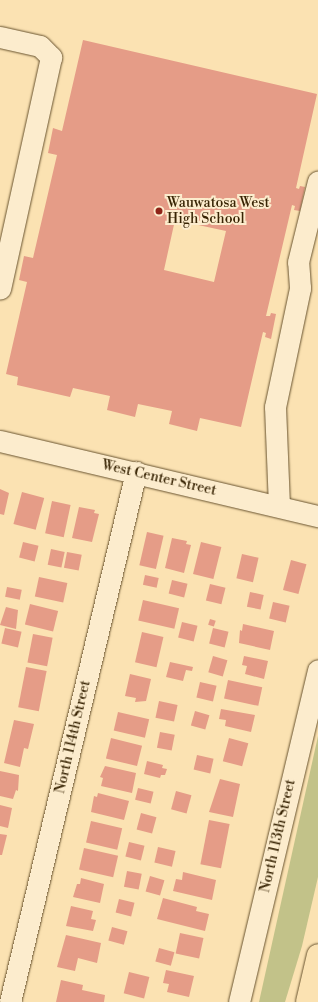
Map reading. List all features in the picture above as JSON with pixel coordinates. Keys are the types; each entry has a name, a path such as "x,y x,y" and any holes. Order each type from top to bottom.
{"highway":[{"path":"307,1002 318,956"}],"street":[{"path":"0,36 40,46 51,57 0,288"},
{"path":"279,506 275,408 300,288 298,262 318,181"},
{"name":"West Center Street","path":"0,441 318,516"},
{"name":"North 114th Street","path":"10,1002 136,472"},
{"name":"North 113th Street","path":"239,1002 318,670"}],"green space":[{"path":"318,736 318,877 302,946 285,1002 259,1002"}],"building":[{"path":"83,40 317,94 296,188 299,189 300,186 305,187 300,211 294,210 295,206 292,205 266,316 270,316 271,313 276,314 271,339 265,337 266,333 263,332 241,427 200,418 197,431 169,424 172,411 138,404 135,417 107,410 110,396 73,388 70,397 17,385 18,377 6,374 27,282 19,280 24,256 33,258 57,155 48,153 53,128 62,131","holes":["175,220 226,231 214,282 164,270"]},
{"path":"0,489 9,493 4,515 0,514"},
{"path":"22,492 44,498 36,530 13,524"},
{"path":"52,501 71,505 64,537 45,533"},
{"path":"79,507 95,510 94,513 99,514 92,542 72,538"},
{"path":"147,532 164,536 156,569 139,565"},
{"path":"172,538 187,541 186,544 191,545 184,573 165,568"},
{"path":"23,542 39,546 35,561 19,558"},
{"path":"201,542 221,547 213,579 193,574"},
{"path":"51,549 65,552 61,568 48,565"},
{"path":"67,552 82,555 79,571 64,568"},
{"path":"242,554 259,558 253,582 236,578"},
{"path":"291,560 306,564 298,594 283,590"},
{"path":"145,575 159,578 157,588 143,585"},
{"path":"39,577 67,583 63,603 35,597"},
{"path":"172,580 188,584 184,597 169,594"},
{"path":"210,584 226,588 221,604 206,600"},
{"path":"7,587 22,590 20,600 5,597"},
{"path":"250,592 264,595 261,610 247,607"},
{"path":"143,600 179,608 174,629 138,620"},
{"path":"273,602 290,606 286,622 269,619"},
{"path":"30,604 58,611 53,631 25,624"},
{"path":"6,607 18,610 16,629 0,625"},
{"path":"210,619 216,621 214,627 208,625"},
{"path":"182,622 198,626 194,641 178,638"},
{"path":"243,624 274,631 270,650 239,643 240,630 242,631"},
{"path":"5,628 22,632 18,647 1,644"},
{"path":"213,628 229,632 225,647 209,644"},
{"path":"142,632 163,637 156,667 135,662"},
{"path":"33,634 53,638 47,666 27,662"},
{"path":"213,656 227,660 223,676 208,672"},
{"path":"244,656 268,661 264,679 245,674 247,666 242,665"},
{"path":"170,662 193,667 192,671 186,670 183,681 166,677"},
{"path":"26,667 47,671 39,711 18,707"},
{"path":"130,674 151,679 146,701 135,702 136,698 125,696"},
{"path":"228,680 262,687 258,706 224,699"},
{"path":"200,682 217,686 213,701 196,698"},
{"path":"159,701 178,705 174,722 155,718"},
{"path":"221,709 255,715 251,732 225,726 226,720 219,719"},
{"path":"195,711 209,715 205,730 191,725"},
{"path":"118,712 149,719 145,738 114,731"},
{"path":"14,720 34,724 28,749 24,748 20,767 4,763"},
{"path":"160,732 175,735 172,751 157,748"},
{"path":"111,738 142,746 137,766 106,758"},
{"path":"229,738 248,743 242,766 223,761"},
{"path":"197,755 214,759 210,773 194,770"},
{"path":"147,761 163,765 162,768 167,769 165,775 161,775 160,778 144,774"},
{"path":"105,766 136,773 132,793 101,786 103,778 100,777"},
{"path":"0,771 19,775 18,791 16,790 13,799 0,796"},
{"path":"220,779 240,784 233,817 209,812"},
{"path":"138,788 154,792 151,804 135,800"},
{"path":"176,791 191,795 187,813 171,809"},
{"path":"98,793 129,801 124,820 91,812 94,796 97,797"},
{"path":"0,805 12,808 8,828 0,826"},
{"path":"141,813 156,817 152,834 137,829"},
{"path":"209,820 230,824 221,868 200,864"},
{"path":"91,821 122,828 117,850 86,842"},
{"path":"0,834 7,835 2,855 0,855"},
{"path":"129,842 145,846 141,860 125,857"},
{"path":"158,847 176,851 172,867 154,863"},
{"path":"84,848 118,856 113,877 79,869"},
{"path":"127,871 142,874 139,890 124,887"},
{"path":"183,872 216,880 212,900 173,891 176,879 182,880"},
{"path":"150,876 164,880 160,896 146,891"},
{"path":"81,878 104,884 100,903 73,897 77,884 80,884"},
{"path":"163,898 197,907 196,911 209,914 205,931 157,919"},
{"path":"119,899 135,903 131,916 116,913"},
{"path":"71,906 93,911 91,919 96,920 93,931 66,926"},
{"path":"112,927 127,931 124,945 108,941"},
{"path":"180,933 203,938 199,959 176,954"},
{"path":"66,935 101,943 97,963 78,958 75,971 57,967"},
{"path":"159,948 174,952 171,966 155,962"},
{"path":"166,970 194,976 189,997 167,992 169,984 163,983"},
{"path":"129,972 149,977 144,998 124,993"},
{"path":"61,980 83,985 82,990 105,995 104,1002 56,1002"}],"place":[{"name":"Wauwatosa West High School","path":"159,211"}]}
